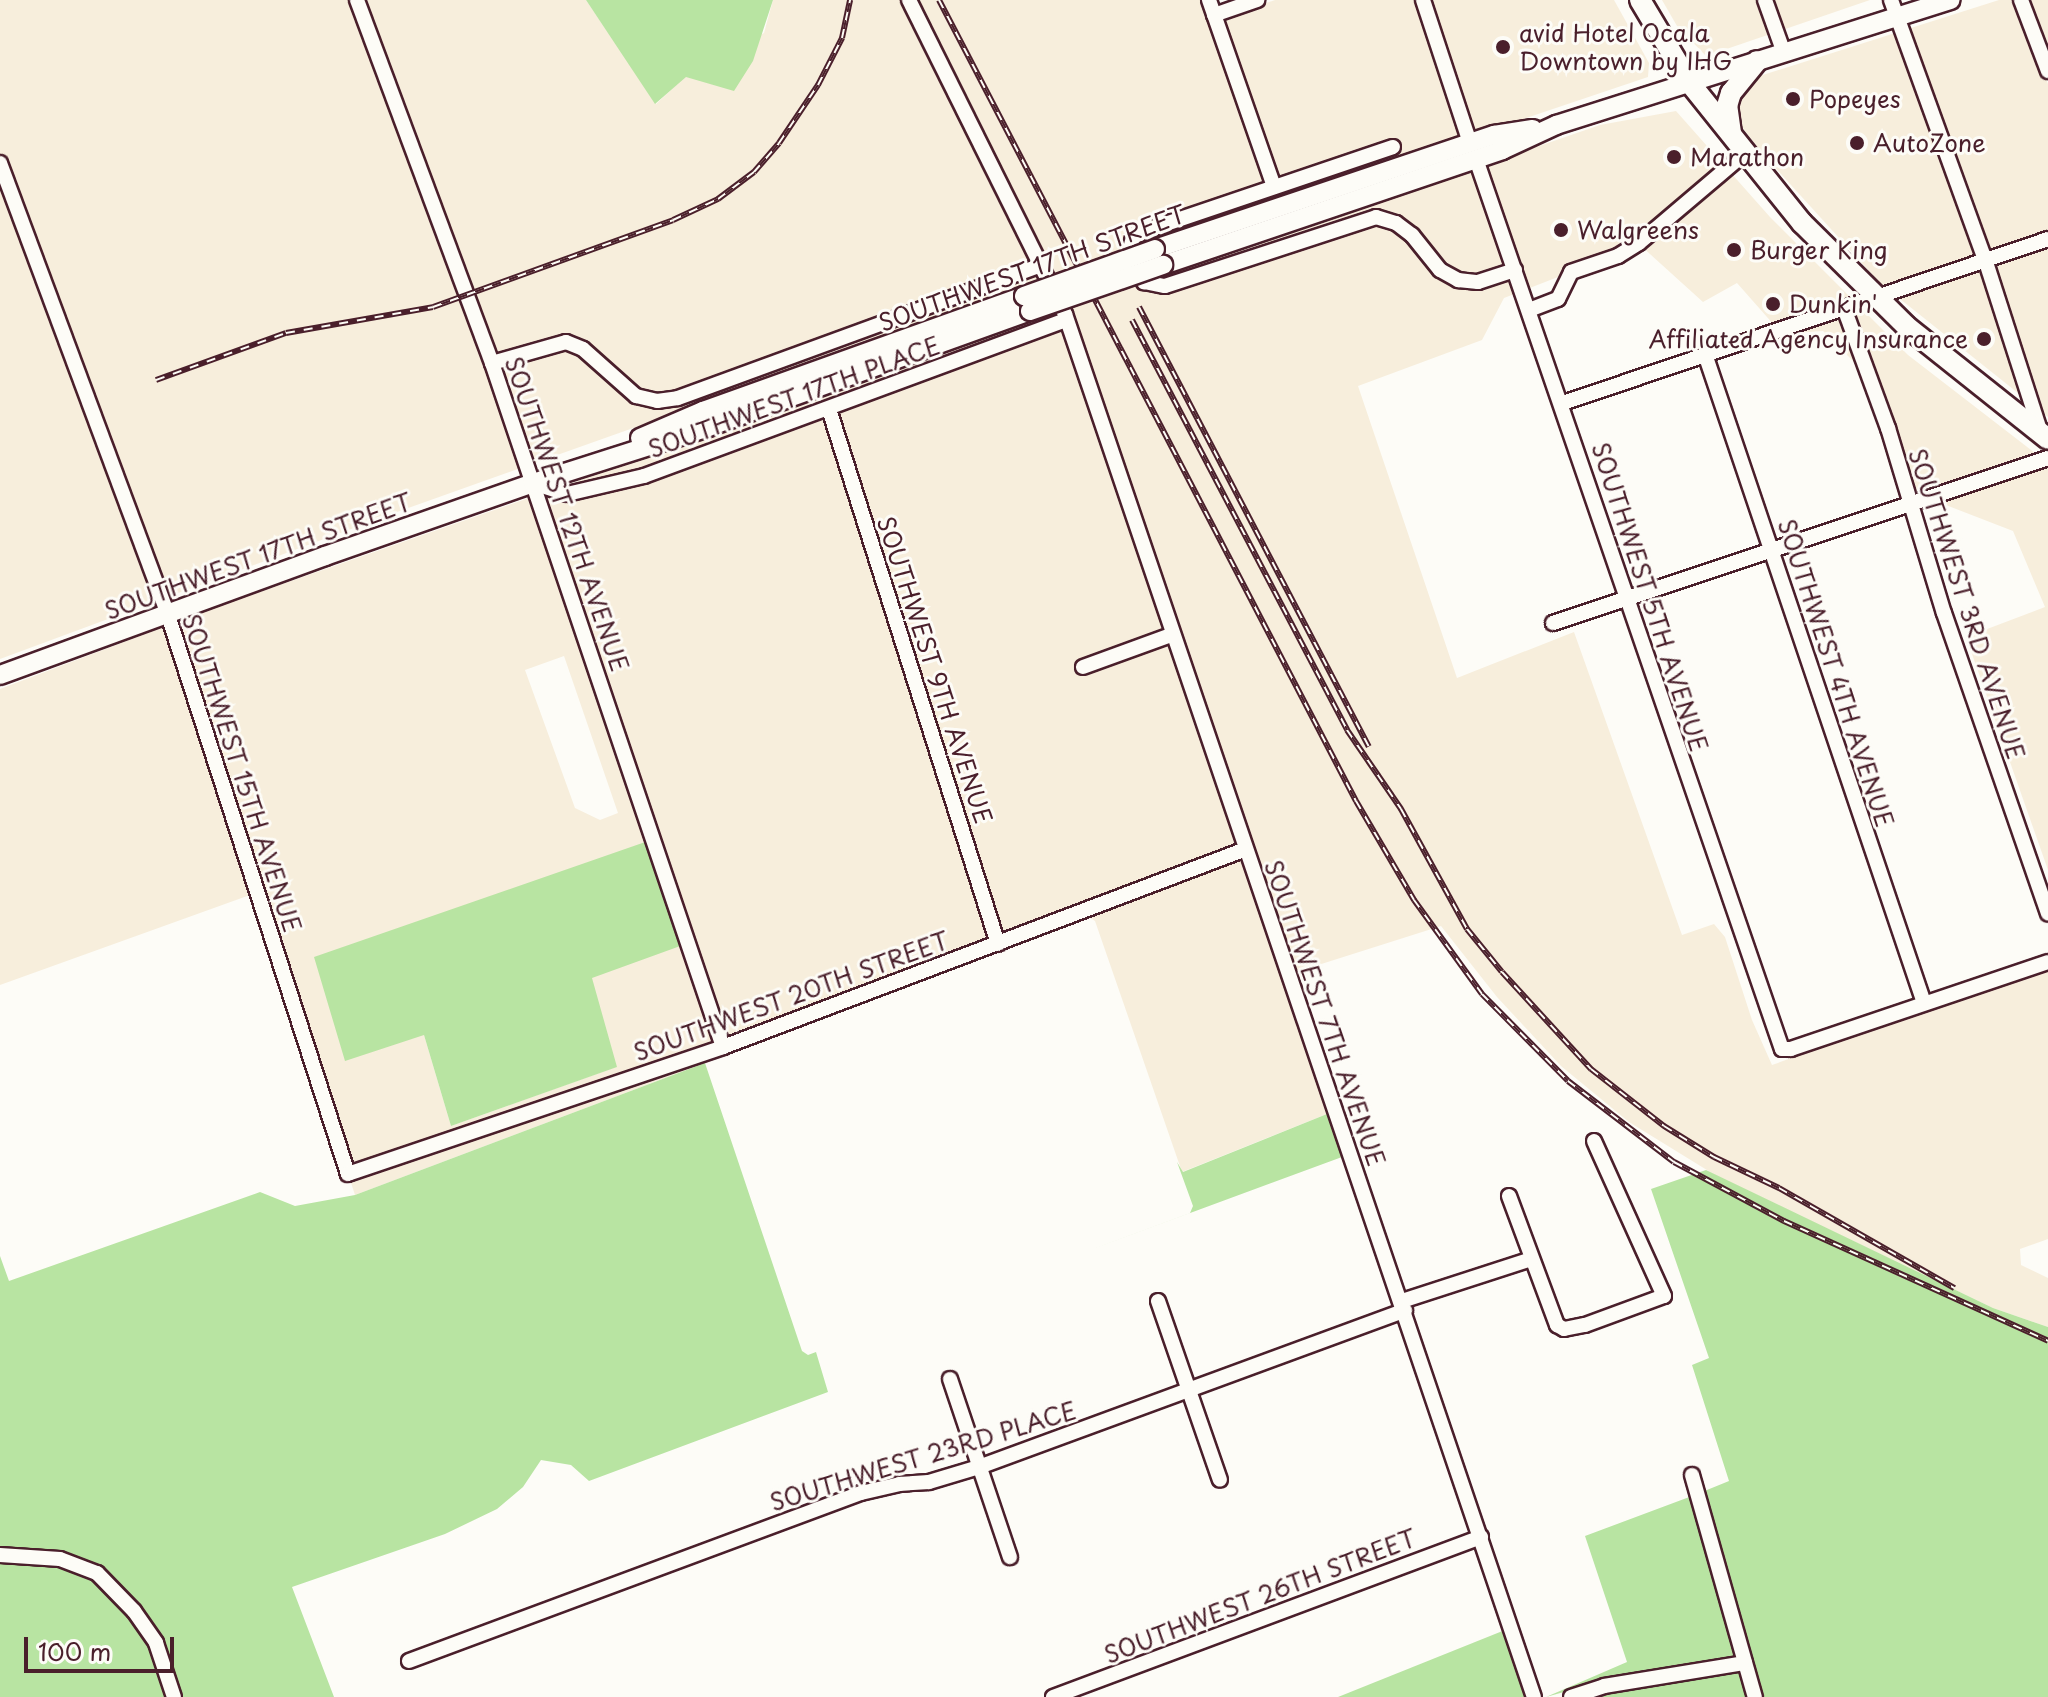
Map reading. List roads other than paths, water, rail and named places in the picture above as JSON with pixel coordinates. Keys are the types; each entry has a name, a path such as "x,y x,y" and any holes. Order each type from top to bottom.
{"highway":[{"path":"1640,0 1689,82 1802,223 1875,298 1941,356 2045,436"},
{"path":"1731,137 1727,106 1731,93 1757,61"}],"main road":[{"name":"SOUTHWEST 17TH STREET","path":"0,675 533,483 703,411 1473,151 1494,135 1556,125 1784,53 1894,9 1951,0"}],"street":[{"name":"SOUTHWEST 12TH AVENUE","path":"357,0 492,363 723,1047"},
{"name":"SOUTHWEST 7TH AVENUE","path":"909,0 1042,265 1066,320 1534,1697"},
{"path":"1209,0 1274,187"},
{"path":"1214,15 1257,0"},
{"name":"SOUTHWEST 5TH AVENUE","path":"1423,0 1782,1049 1791,1049 1924,1003"},
{"path":"1765,0 1784,53"},
{"path":"2021,0 2048,71"},
{"path":"1894,9 1985,259 2045,436"},
{"path":"1393,147 1133,237 1129,253 1144,282 1165,286 1376,217 1396,223 1412,235 1440,270 1458,280 1478,282 1515,270"},
{"path":"1529,310 1558,299 1571,272 1618,256 1639,243 1744,154"},
{"name":"SOUTHWEST 15TH AVENUE","path":"0,163 168,615 348,1174"},
{"path":"1563,403 2048,239"},
{"path":"492,363 566,342 583,349 636,396 657,401 678,398 1042,265"},
{"name":"SOUTHWEST 3RD AVENUE","path":"1844,308 1888,428 1909,507 2045,896 2048,913"},
{"name":"SOUTHWEST 17TH PLACE","path":"533,483 567,494 644,476 1066,320"},
{"name":"SOUTHWEST 4TH AVENUE","path":"1706,357 1924,1003"},
{"name":"SOUTHWEST 9TH AVENUE","path":"829,409 998,944"},
{"path":"1553,623 1909,507 2048,458"},
{"path":"1083,667 1171,635"},
{"name":"SOUTHWEST 20TH STREET","path":"348,1174 723,1047 1246,849"},
{"path":"1924,1003 2048,962"},
{"path":"1509,1196 1557,1325 1564,1329 1585,1325 1664,1296 1594,1141"},
{"name":"SOUTHWEST 23RD PLACE","path":"409,1661 861,1493 899,1484 929,1482 979,1467 1189,1392 1403,1305 1531,1259"},
{"path":"1158,1301 1220,1480"},
{"path":"950,1379 1010,1557"},
{"path":"1692,1475 1755,1697"},
{"name":"SOUTHWEST 26TH STREET","path":"1053,1697 1481,1537"},
{"path":"0,1555 22,1554 60,1559 97,1573 134,1611 156,1643 174,1697"},
{"path":"1571,1697 1604,1686 1745,1663"}],"railway":[{"path":"156,380 286,333 433,307 673,220 718,199 754,172 779,143 818,85 842,38 850,0"},
{"path":"939,0 1356,801 1414,900 1482,994 1568,1081 1674,1162 1784,1221 2048,1341"},
{"path":"1139,307 1369,747"},
{"path":"1132,320 1347,730 1401,809 1467,929 1502,972 1591,1069 1664,1126 1714,1157 1779,1188 1954,1288"}],"place":[{"name":"avid Hotel Ocala Downtown by IHG","path":"1503,47"},
{"name":"Popeyes","path":"1793,99"},
{"name":"AutoZone","path":"1857,143"},
{"name":"Marathon","path":"1674,157"},
{"name":"Walgreens","path":"1561,230"},
{"name":"Burger King","path":"1734,250"},
{"name":"Dunkin'","path":"1773,304"},
{"name":"Affiliated Agency Insurance","path":"1984,339"}]}
